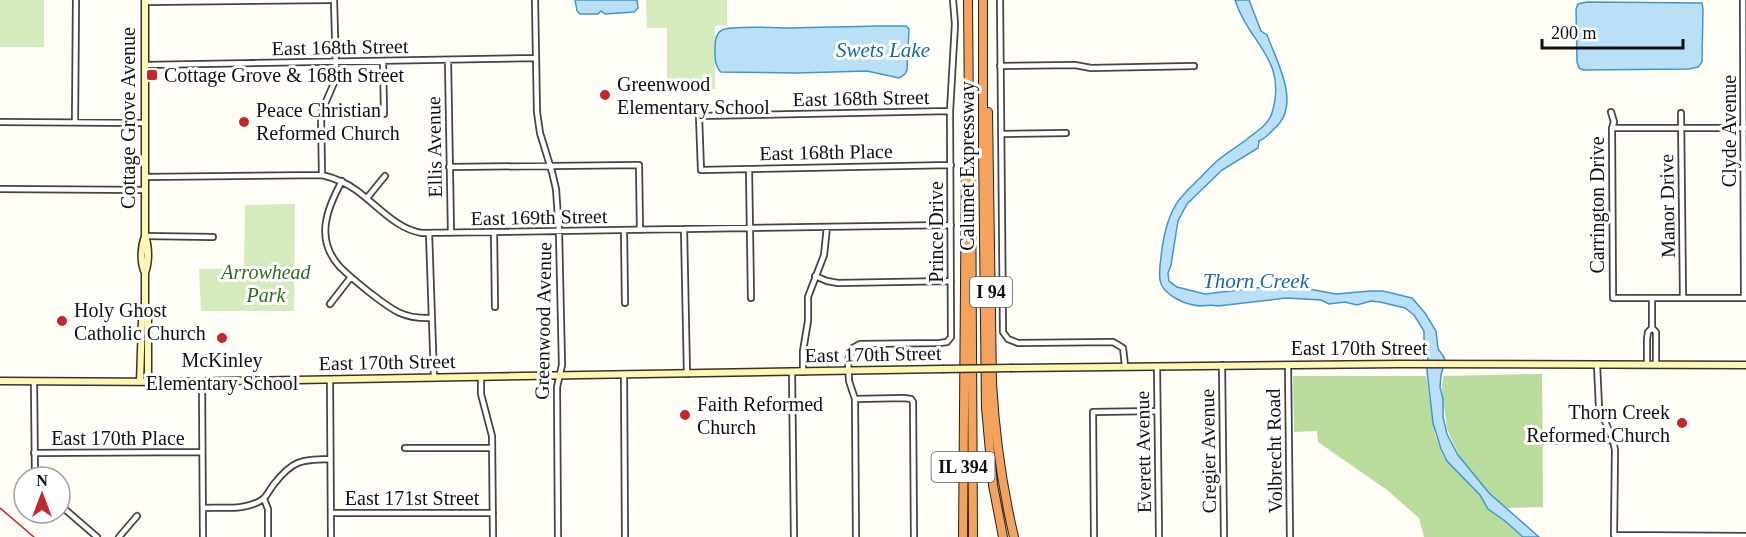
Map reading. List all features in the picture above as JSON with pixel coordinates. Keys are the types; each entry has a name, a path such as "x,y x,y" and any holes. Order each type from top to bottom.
{"highway":[{"name":"I 94","path":"968,0 973,537"},
{"name":"I 94","path":"983,0 983,45 987,73 994,421 1004,492 1014,537"},
{"name":"Calumet Expressway","path":"983,45 987,431 993,485 1003,537"},
{"name":"IL 394","path":"963,537 966,160 969,118"}],"street":[{"path":"75,123 76,0"},
{"path":"145,1 332,0 337,62 334,83 321,112 322,175"},
{"name":"Greenwood Avenue","path":"535,0 537,112 540,133 556,189 559,232 562,365 557,387 558,537"},
{"name":"Prince Drive","path":"848,371 849,352 856,345 934,344 949,340 952,329 950,111 955,24 953,0"},
{"path":"1000,0 1002,324 1005,336 1011,342 1018,343 1113,342 1123,348 1125,366"},
{"name":"Clyde Avenue","path":"1743,0 1745,298"},
{"name":"Cottage Grove Avenue","path":"144,382 142,321 145,314 147,267 145,1"},
{"name":"East 168th Street","path":"145,65 536,58"},
{"name":"Ellis Avenue","path":"448,60 451,233"},
{"path":"383,61 384,114"},
{"path":"1000,66 1075,65 1091,68 1194,66"},
{"name":"East 168th Street","path":"701,170 699,116 950,111"},
{"name":"Carrington Drive","path":"1611,112 1614,122 1612,128 1613,298 1652,298"},
{"name":"Manor Drive","path":"1681,113 1683,298"},
{"path":"0,122 145,123"},
{"path":"1612,128 1745,128"},
{"path":"1002,134 1065,133"},
{"path":"449,167 639,165 640,230"},
{"name":"East 168th Place","path":"701,170 951,165"},
{"path":"748,169 751,298"},
{"name":"East 169th Street","path":"145,177 322,175 342,181 406,228 429,233 951,225"},
{"path":"367,198 385,176"},
{"path":"342,181 328,207 325,231 327,244 333,257 339,266 386,306 400,314 431,318"},
{"path":"0,189 145,190"},
{"path":"802,372 808,321 808,297 825,249 827,227"},
{"path":"684,230 687,374"},
{"path":"624,231 625,303"},
{"path":"494,232 495,307"},
{"path":"429,233 434,378"},
{"path":"145,236 213,237"},
{"path":"815,276 838,283 951,281"},
{"path":"330,304 351,277"},
{"path":"1656,365 1656,332 1652,327 1652,298 1745,298"},
{"path":"1647,365 1647,339 1652,327"},
{"name":"East 170th Street","path":"0,381 202,382 1288,364 1746,365"},
{"name":"Volbrecht Road","path":"1288,364 1290,537"},
{"name":"Cregier Avenue","path":"1222,365 1224,537"},
{"path":"1597,365 1598,400 1615,450 1614,535 1746,536"},
{"name":"Everett Avenue","path":"1157,366 1159,537"},
{"path":"848,371 855,399 856,537"},
{"path":"792,372 794,537"},
{"path":"624,375 626,537"},
{"path":"481,377 481,394 491,431 493,537"},
{"path":"330,380 331,537"},
{"path":"34,382 34,465"},
{"path":"202,382 203,537"},
{"path":"855,399 904,398 911,399 913,402 914,537"},
{"path":"1094,537 1093,412 1157,411"},
{"path":"1542,441 1613,440"},
{"path":"405,448 492,448"},
{"name":"East 170th Place","path":"34,453 202,452"},
{"path":"203,508 241,507 264,499 275,482 293,464 305,460 330,459"},
{"path":"264,499 268,509 268,537"},
{"name":"East 171st Street","path":"331,513 493,513"},
{"path":"72,516 97,537"},
{"path":"119,537 137,516"}],"green space":[{"path":"0,0 44,0 44,47 0,47"},
{"path":"646,0 727,0 727,25 715,26 715,89 667,89 667,28 647,28"},
{"name":"Arrowhead Park","path":"295,204 294,311 201,311 199,269 244,268 245,205"},
{"path":"1542,374 1543,507 1502,508 1466,469 1447,429 1442,391 1443,376"},
{"path":"1293,376 1426,376 1435,435 1443,456 1489,503 1529,537 1424,537 1419,518 1387,490 1318,442 1317,431 1294,432"}],"water":[{"path":"575,0 637,0 638,8 634,12 605,14 601,11 598,14 580,14 577,11"},
{"path":"1235,0 1249,0 1261,31 1267,35 1282,74 1287,98 1286,109 1282,120 1259,141 1258,148 1222,170 1187,204 1178,221 1168,273 1169,281 1177,287 1205,294 1293,286 1336,294 1383,291 1412,298 1436,331 1438,349 1444,357 1440,387 1443,417 1447,434 1458,455 1489,493 1539,537 1523,537 1488,509 1480,495 1447,461 1433,423 1424,331 1414,315 1405,308 1371,301 1357,305 1345,302 1329,304 1321,300 1286,298 1200,306 1188,304 1170,295 1162,285 1160,271 1163,242 1166,227 1175,206 1213,165 1261,128 1272,113 1276,94 1271,65 1241,15"},
{"path":"1587,2 1702,3 1702,62 1698,67 1689,69 1583,70 1579,68 1576,9 1578,4"},
{"name":"Swets Lake","path":"906,26 909,29 907,70 899,78 867,71 721,72 716,62 717,36 722,30 728,28"}],"railway":[{"path":"0,508 34,537"}],"place":[{"name":"Cottage Grove & 168th Street","path":"152,75"},
{"name":"Greenwood Elementary School","path":"605,95"},
{"name":"Peace Christian Reformed Church","path":"244,122"},
{"name":"Holy Ghost Catholic Church","path":"62,321"},
{"name":"McKinley Elementary School","path":"222,338"},
{"name":"Faith Reformed Church","path":"685,415"},
{"name":"Thorn Creek Reformed Church","path":"1682,423"}],"water label":[{"name":"Thorn Creek","path":"1256,281"}]}
